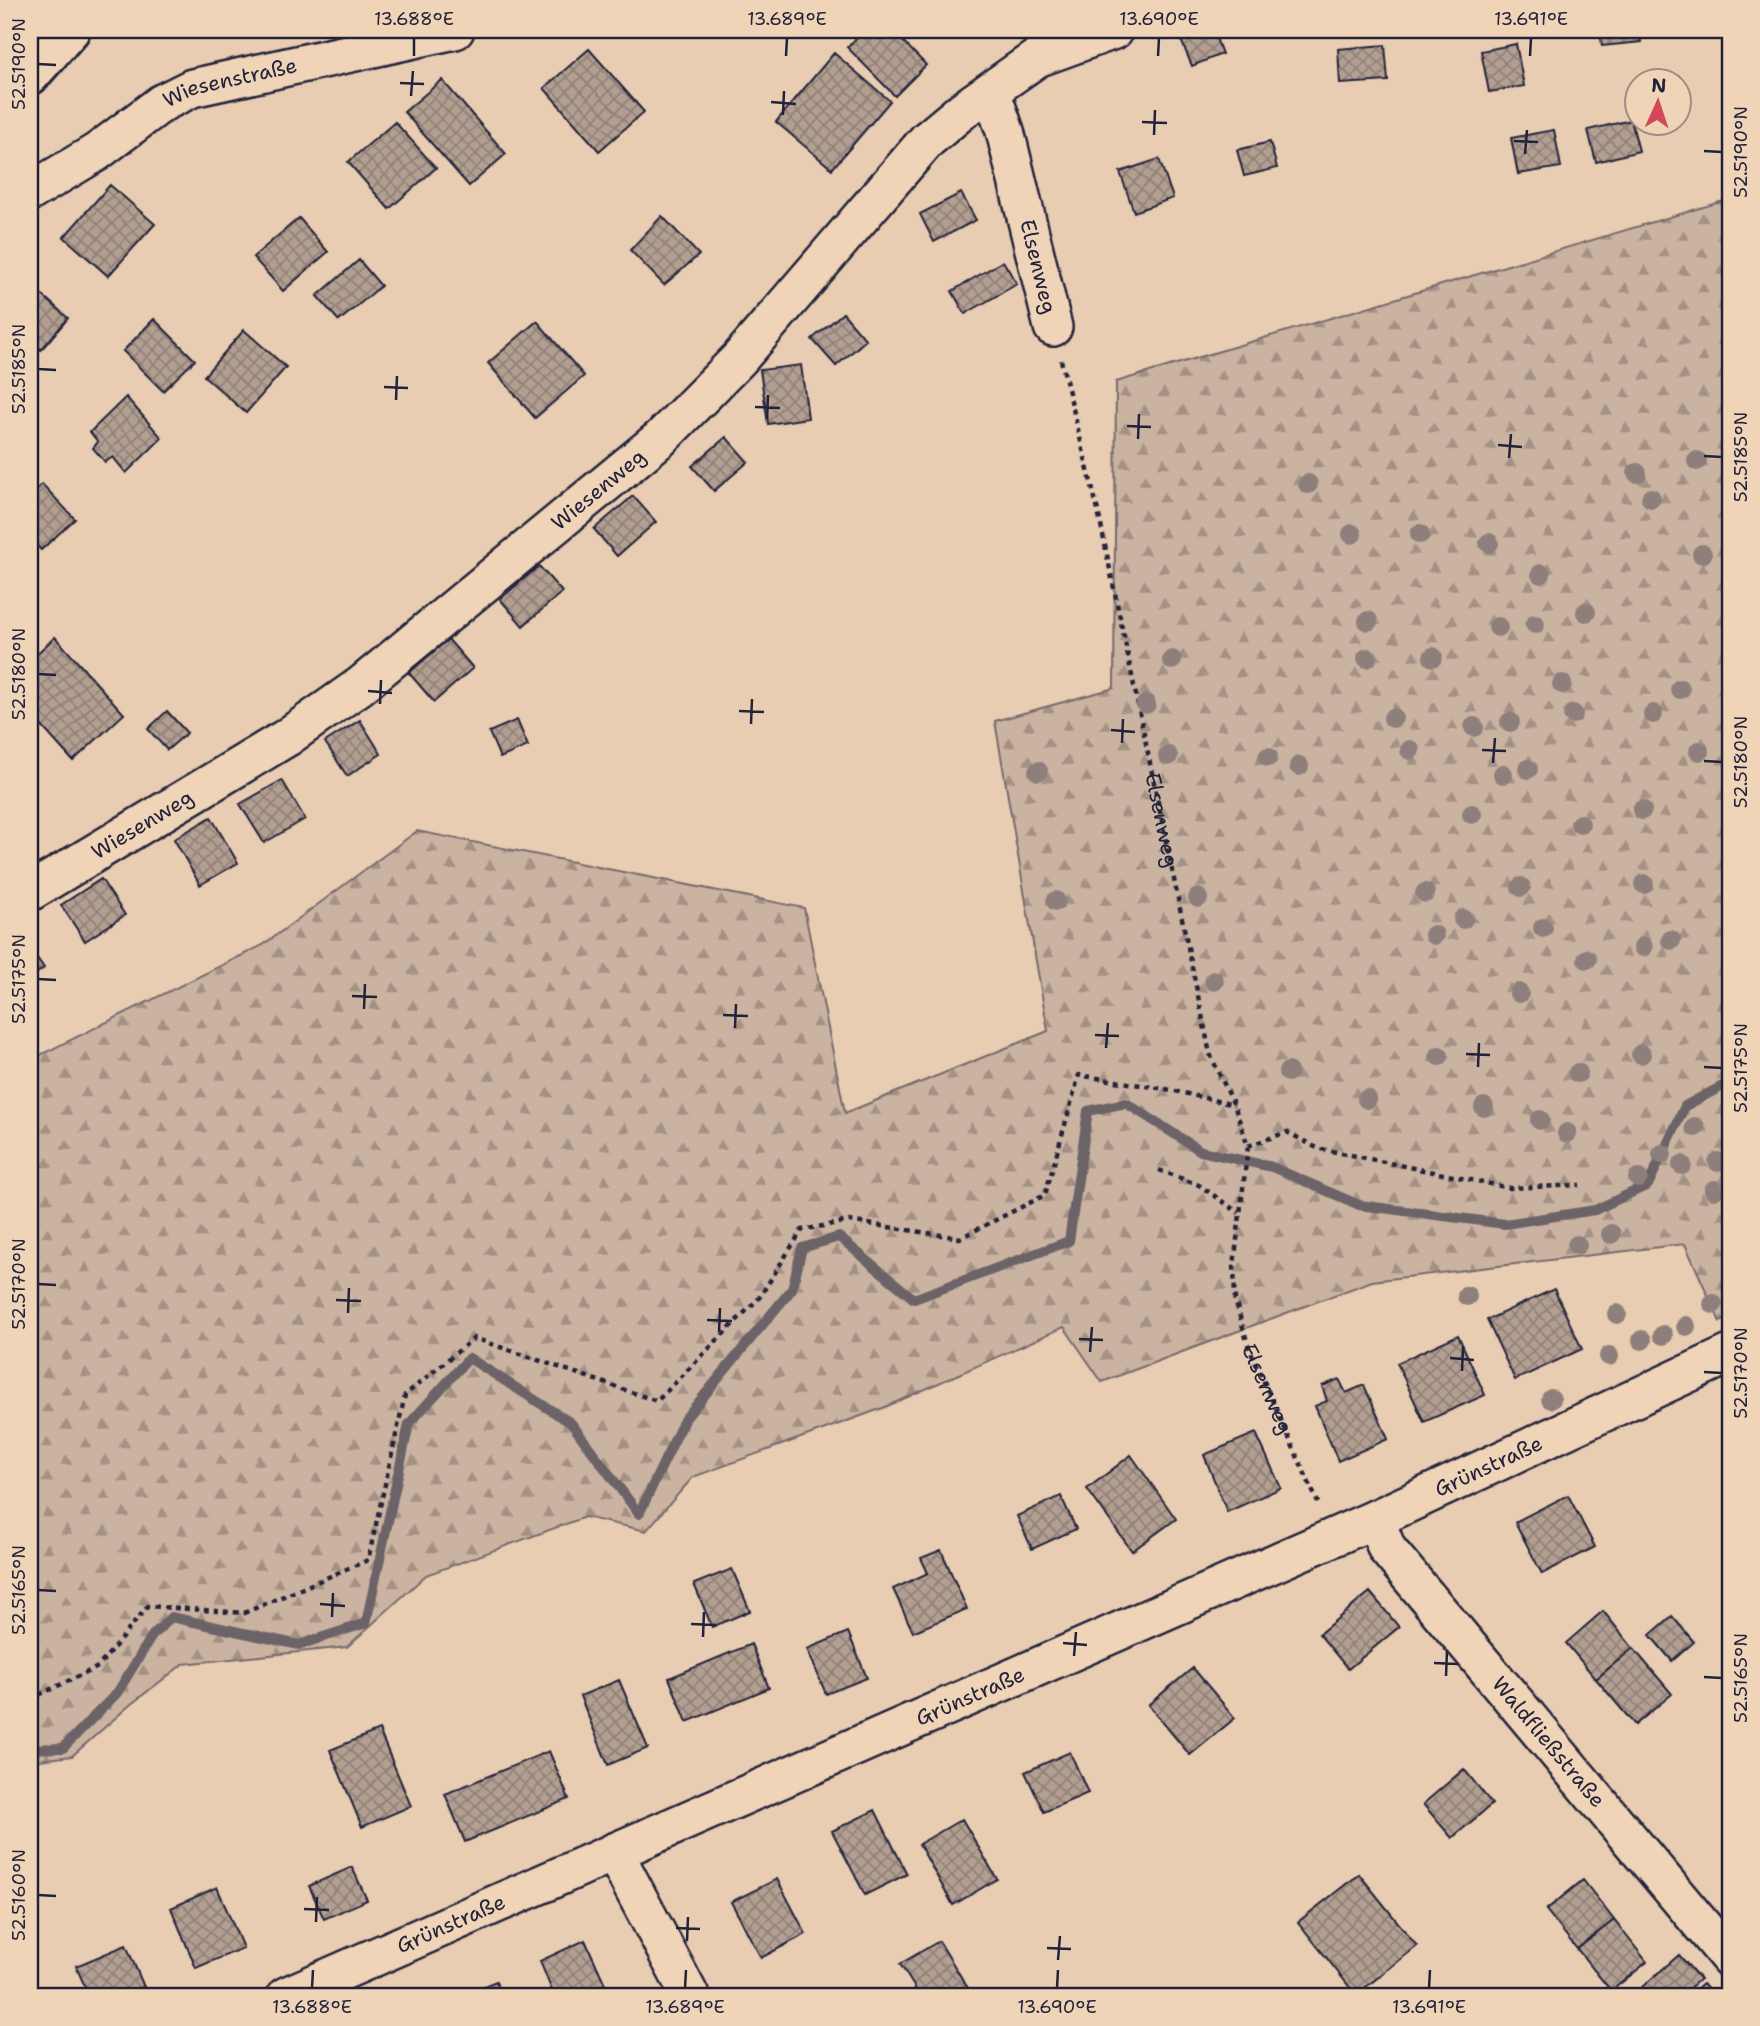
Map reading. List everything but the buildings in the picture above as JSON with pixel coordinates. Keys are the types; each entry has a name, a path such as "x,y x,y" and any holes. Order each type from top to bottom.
{"street":[{"path":"30,75 70,30"},
{"name":"Wiesenstraße","path":"30,191 97,152 162,103 192,88 455,30"},
{"name":"Wiesenweg","path":"30,892 274,746 360,685 661,438 739,359 927,140 963,110 1037,58 1114,30"},
{"name":"Elsenweg","path":"991,91 1005,131 1053,327"},
{"name":"Grünstraße","path":"286,1996 1374,1519 1730,1354"},
{"name":"Waldfließstraße","path":"1374,1519 1387,1549 1730,1959"},
{"path":"614,1852 690,1996"}],"path":[{"name":"Elsenweg","path":"1053,327 1098,511 1210,1054 1234,1105 1248,1146 1234,1265 1235,1300 1249,1348 1333,1536"},
{"path":"30,1699 98,1667 148,1606 244,1613 368,1560 405,1395 474,1338 657,1401 759,1298 802,1230 849,1221 960,1238 1045,1195 1079,1075 1171,1090 1234,1105"},
{"path":"1248,1146 1287,1132 1317,1148 1510,1188 1580,1185"},
{"path":"1159,1171 1199,1185 1240,1213"}],"green space":[{"path":"1730,199 1730,1318 1720,1322 1685,1244 1372,1281 1102,1382 1064,1327 883,1408 693,1477 646,1531 585,1517 426,1575 347,1647 183,1664 130,1705 72,1756 30,1761 30,1060 263,945 417,831 804,908 845,1113 1048,1031 995,721 1114,688 1116,382"}],"waterway":[{"path":"30,1749 63,1748 117,1693 152,1636 171,1617 299,1645 366,1623 409,1424 469,1358 571,1423 639,1514 684,1420 792,1289 802,1248 839,1237 914,1299 1069,1241 1088,1111 1126,1103 1201,1151 1272,1167 1359,1205 1505,1224 1595,1210 1648,1185 1685,1106 1730,1082"}]}
